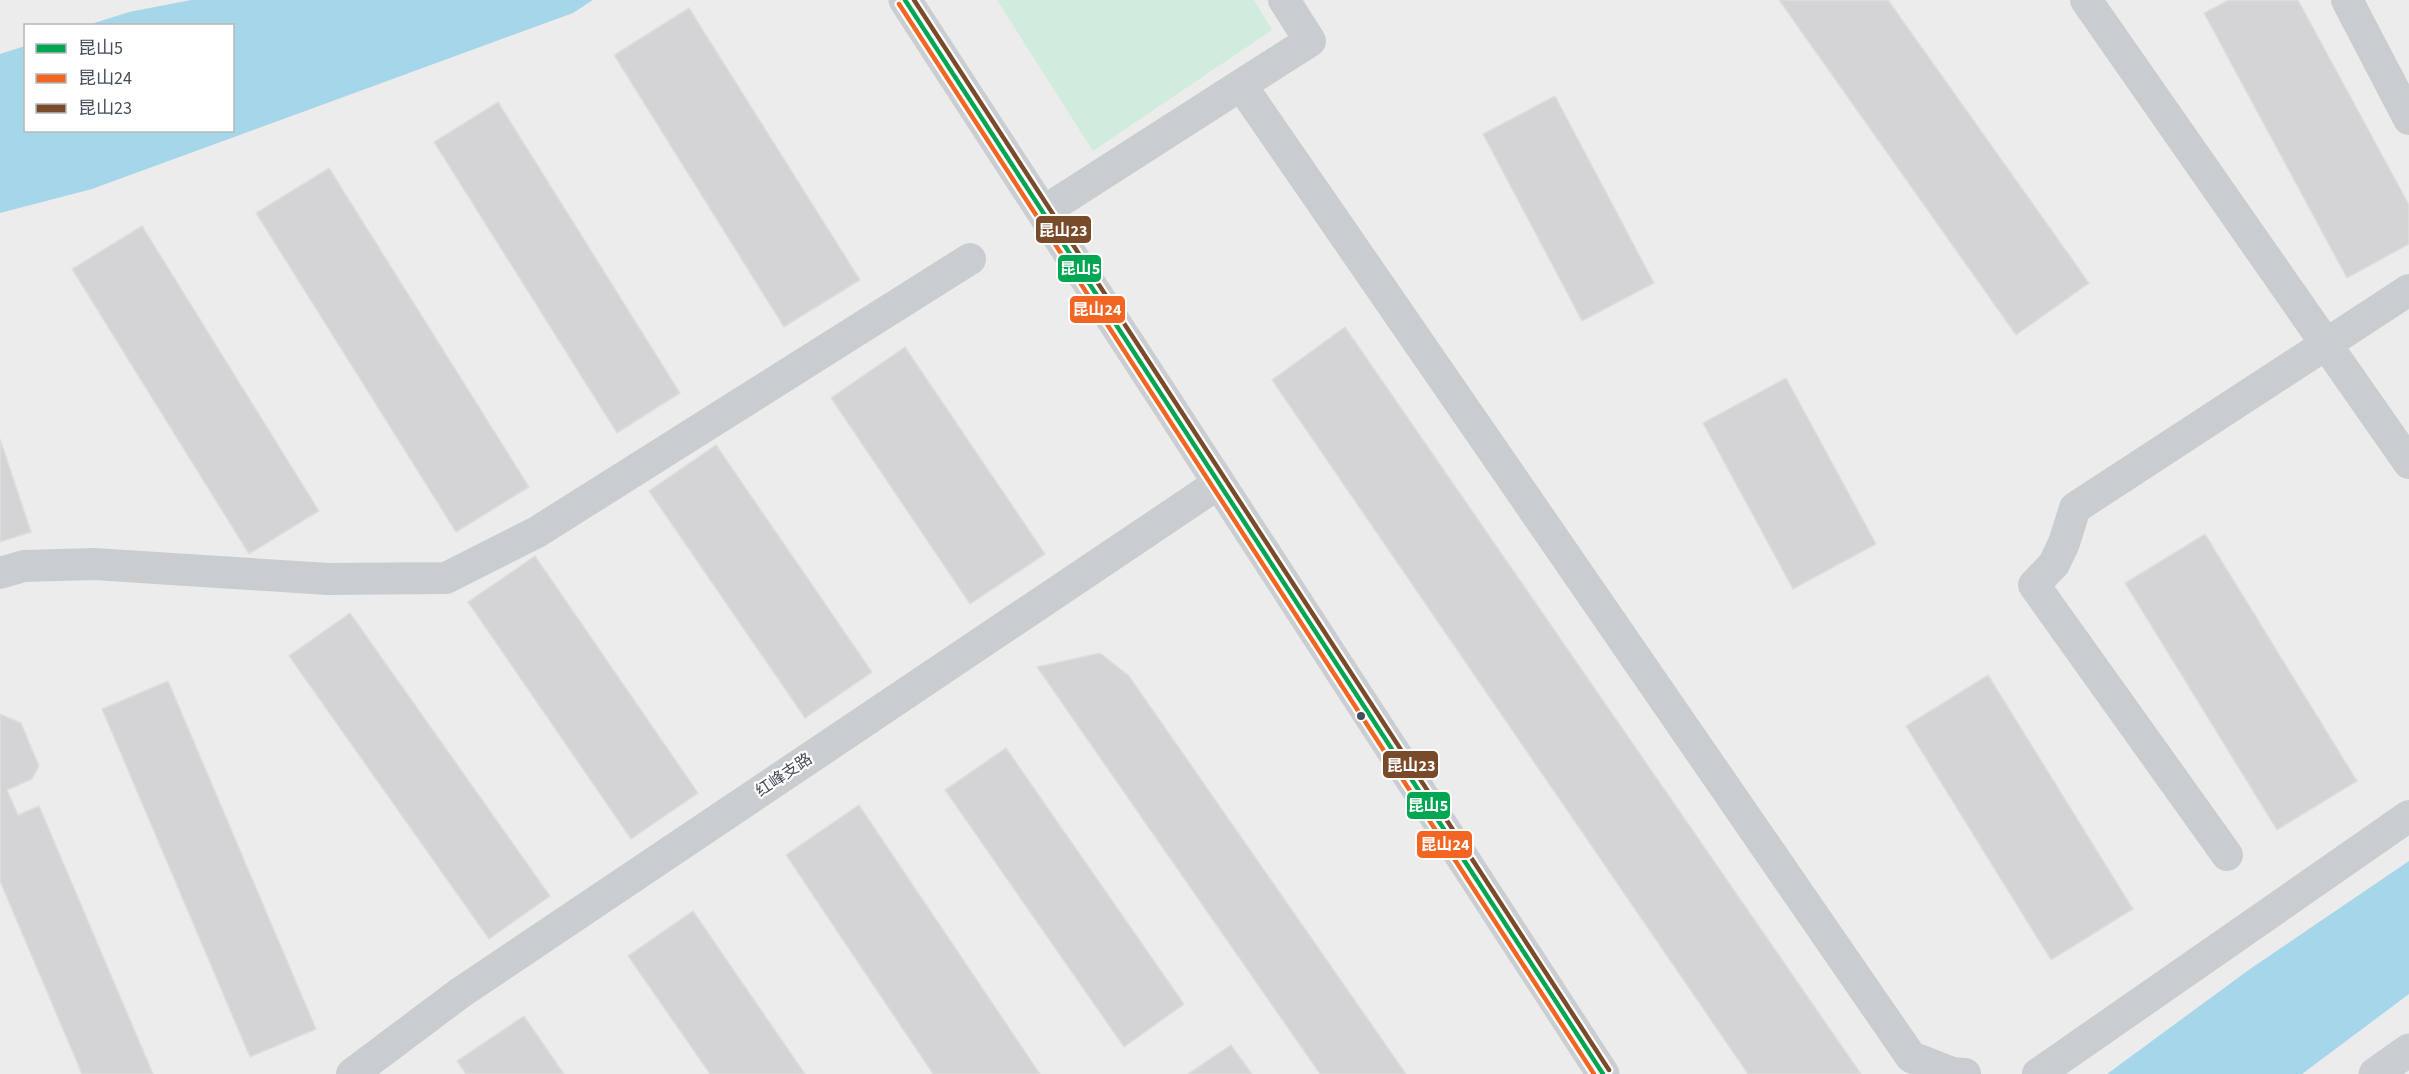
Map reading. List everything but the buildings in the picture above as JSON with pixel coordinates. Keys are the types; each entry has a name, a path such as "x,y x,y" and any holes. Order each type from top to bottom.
{"street":[{"path":"905,0 1603,1074"},
{"path":"1043,212 1310,41 1284,0"},
{"path":"2086,0 2409,463"},
{"path":"2347,0 2409,119"},
{"path":"1241,85 1911,1057 1952,1073 1965,1074"},
{"path":"0,573 24,566 94,564 328,579 446,578 537,532 970,259"},
{"path":"2227,855 2034,585 2054,564 2064,543 2075,508 2409,290"},
{"name":"红峰支路","path":"352,1074 470,986 1219,483"},
{"path":"2037,1074 2409,816"},
{"path":"2375,1074 2409,1050"}],"green space":[{"path":"997,0 1254,0 1272,30 1093,151"}],"water":[{"path":"191,0 593,0 573,13 92,189 0,213 0,54 24,46 24,132 234,132 234,24 91,24 129,12"},
{"path":"2409,861 2409,994 2302,1074 2107,1074 2250,969"}],"transit line":[{"name":"昆山5","path":"905,0 1603,1074"},
{"name":"昆山23","path":"914,0 1609,1070"},
{"name":"昆山24","path":"899,4 1594,1074"}]}
